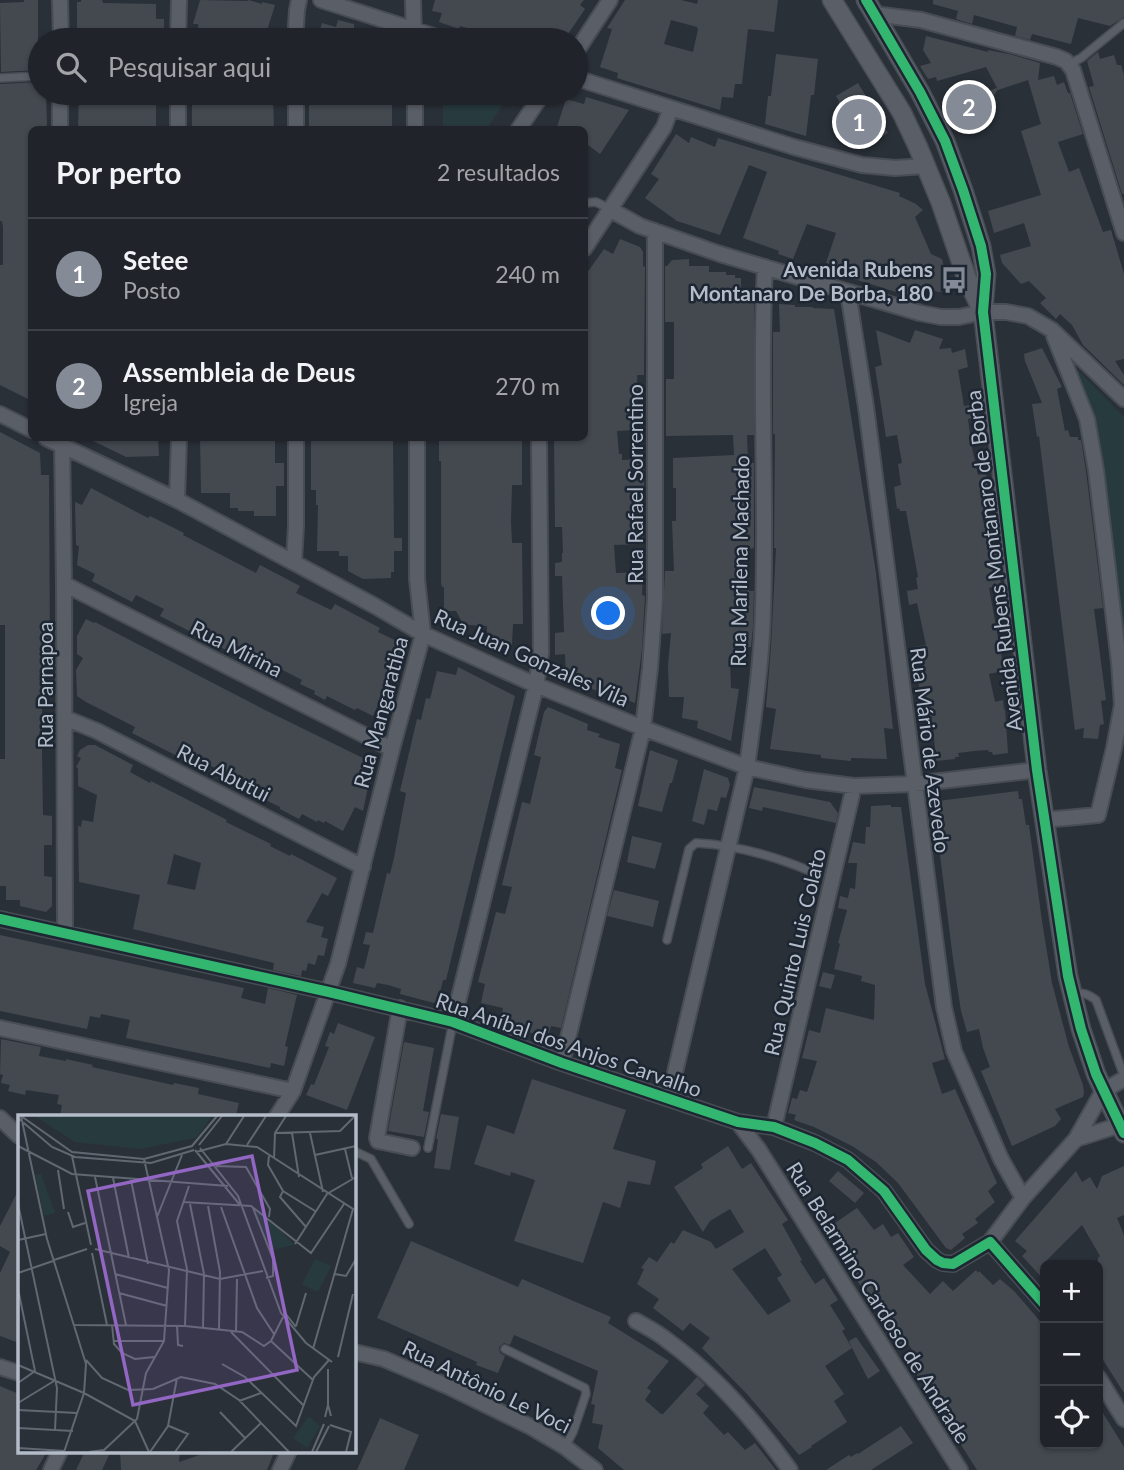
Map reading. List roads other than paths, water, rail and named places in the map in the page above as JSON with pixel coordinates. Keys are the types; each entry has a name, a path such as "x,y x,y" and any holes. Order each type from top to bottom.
{"street":[{"path":"60,0 61,28"},
{"path":"178,28 179,0"},
{"path":"296,28 299,0"},
{"path":"321,0 393,28"},
{"path":"413,0 414,28"},
{"path":"588,34 610,0"},
{"name":"Avenida Rubens Montanaro de Borba","path":"832,0 902,113 941,203 967,279 983,312"},
{"path":"870,7 1057,57 1069,64 1124,233"},
{"name":"Avenida Rubens Montanaro de Borba","path":"870,7 920,92 945,141 981,246 986,274 983,312 1044,820 1068,976 1081,1029 1103,1091 1122,1129"},
{"path":"588,82 863,165 895,168 926,166"},
{"path":"60,105 60,126"},
{"path":"178,105 178,126"},
{"path":"296,105 296,126"},
{"path":"415,105 415,126"},
{"path":"521,126 535,105"},
{"path":"588,243 664,127 671,108"},
{"path":"611,210 640,226 720,254 920,313 941,317 959,317 983,312 1028,316 1052,330 1124,399"},
{"name":"Rua Rafael Sorrentino","path":"562,1063 643,728 650,668 655,599 656,231"},
{"name":"Rua Marilena Machado","path":"669,1098 747,767 763,610 762,349 765,267"},
{"name":"Rua Mário de Azevedo","path":"848,292 866,408 944,1007 954,1051 1001,1158 1023,1198"},
{"path":"1044,820 1098,815 1122,705 1093,450 1087,418 1052,330"},
{"path":"0,414 28,428"},
{"name":"Rua Juan Gonzales Vila","path":"62,441 294,562 424,634 536,685 747,767 807,780 854,786 914,784 1038,770"},
{"name":"Rua Parnapoa","path":"62,441 65,932"},
{"path":"177,500 178,441"},
{"path":"294,562 296,441"},
{"name":"Rua Mangaratiba","path":"278,1115 293,1091 329,992 424,634 417,579 416,441"},
{"path":"453,1021 536,685 541,653 539,441"},
{"name":"Rua Mirina","path":"64,584 392,749"},
{"name":"Rua Abutui","path":"65,718 97,731 363,867"},
{"name":"Rua Quinto Luis Colato","path":"775,1127 854,786"},
{"name":"Rua Aníbal dos Anjos Carvalho","path":"0,919 453,1021 562,1063 737,1122 775,1127 826,1149 848,1160 884,1191 926,1250 937,1261 953,1264 990,1242"},
{"path":"400,1009 377,1138 378,1141 412,1148"},
{"path":"0,1028 293,1091"},
{"path":"1040,1299 990,1242 1023,1198 1076,1139 1103,1091 1124,1078"},
{"path":"0,1118 18,1135"},
{"name":"Rua Belarmino Cardoso de Andrade","path":"737,1122 760,1150 960,1470"},
{"path":"1076,1139 1122,1129"},
{"path":"636,1321 667,1339 693,1360 769,1440 790,1470"},
{"name":"Rua Antônio Le Voci","path":"355,1352 384,1359 531,1427 565,1447 595,1470"},
{"path":"0,1367 18,1373"},
{"path":"1103,1385 1124,1419"},
{"path":"51,1470 60,1452"},
{"path":"280,1470 289,1452"}],"lane":[{"path":"1069,64 1081,58 1124,23"},
{"path":"0,78 28,77"},
{"path":"588,202 596,202 611,210"},
{"path":"667,940 690,849 696,844 728,846 771,856 810,871"},
{"path":"1072,995 1079,992 1096,1000 1124,1078"},
{"path":"428,1147 453,1021"},
{"path":"355,1151 371,1159 409,1224"},
{"path":"505,1349 585,1388 586,1394 565,1447"}],"place":[{"name":"Assembleia de Deus","path":"969,107"},
{"name":"Setee","path":"859,122"},
{"name":"Avenida Rubens Montanaro De Borba, 180","path":"954,280"}]}
